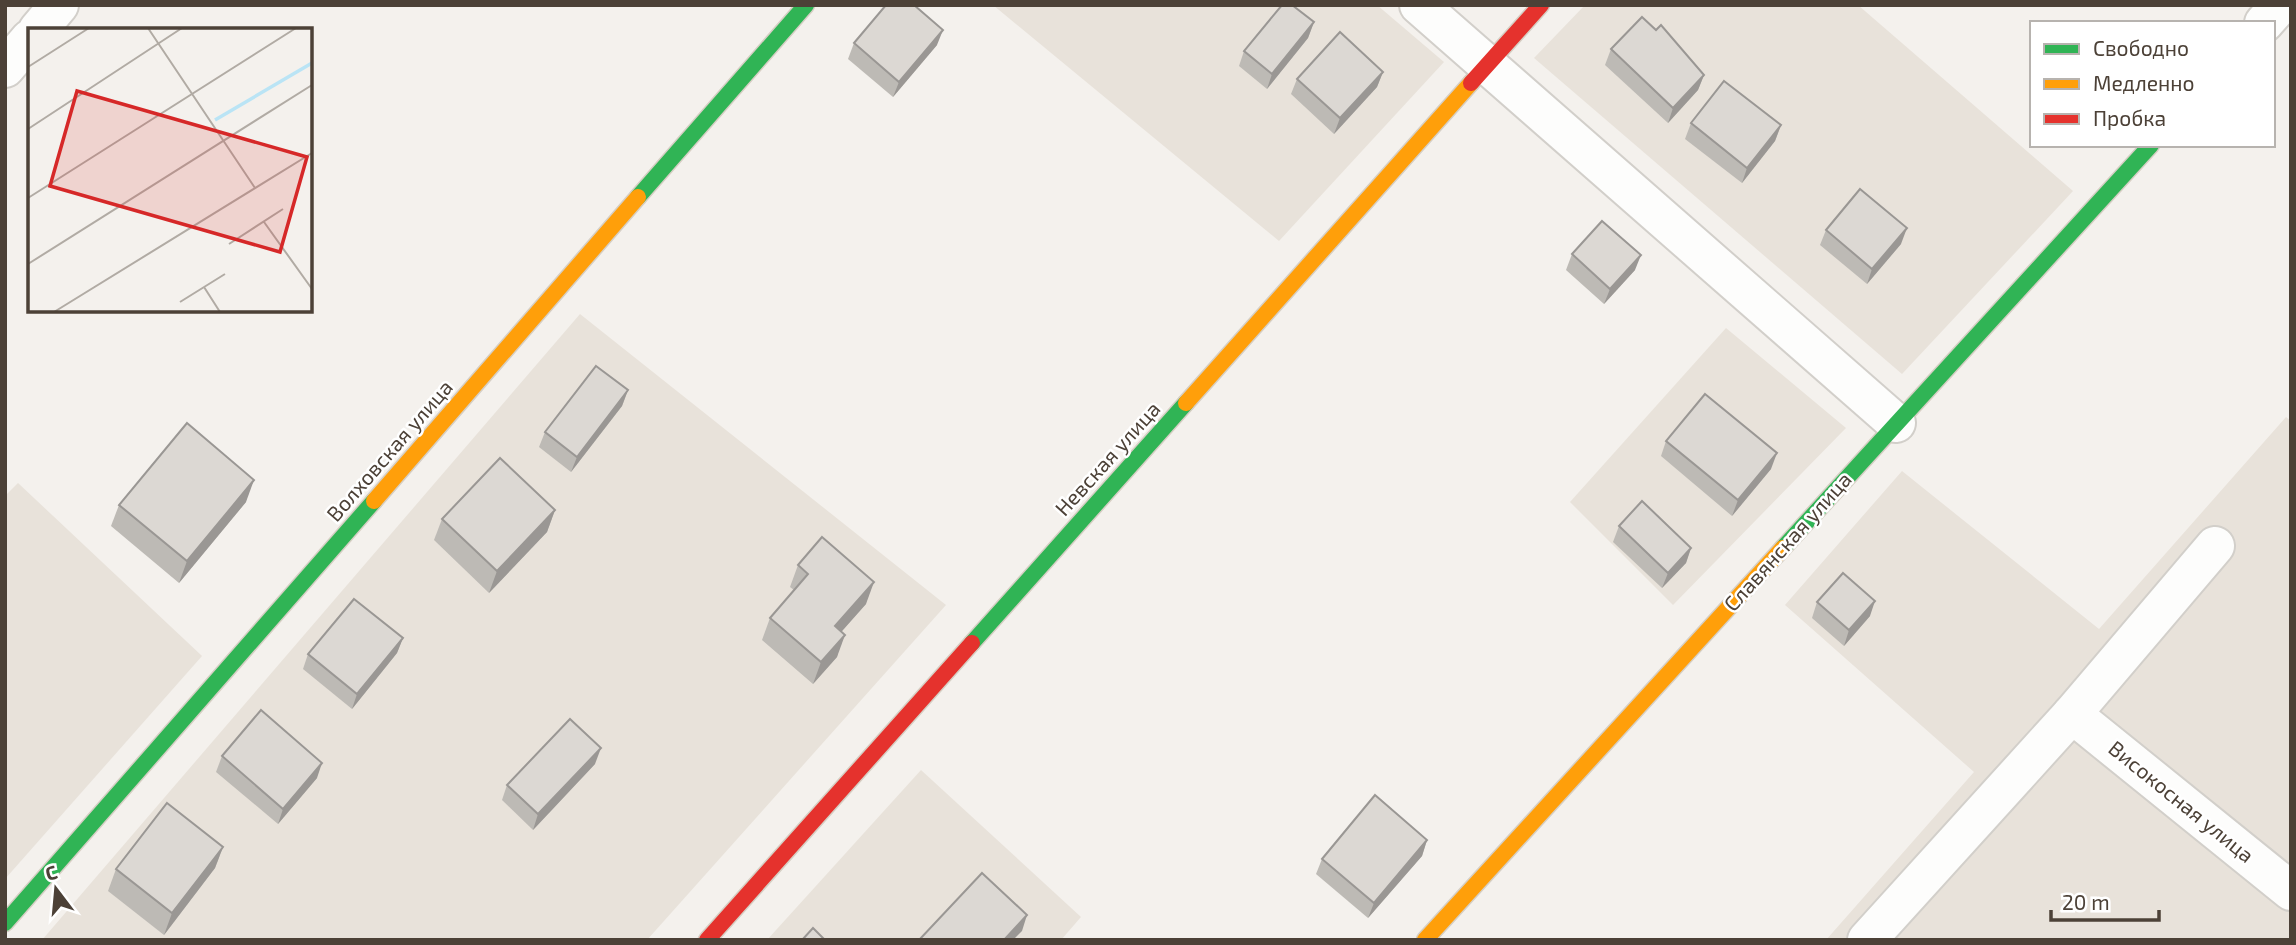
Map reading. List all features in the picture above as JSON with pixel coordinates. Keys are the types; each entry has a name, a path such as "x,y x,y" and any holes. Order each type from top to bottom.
{"street":[{"path":"40,28 59,5"},
{"name":"Волховская улица","path":"5,923 806,5"},
{"path":"1419,5 1896,423"},
{"name":"Невская улица","path":"707,940 1541,5"},
{"path":"2265,21 2280,5"},
{"path":"5,68 28,41"},
{"name":"Славянская улица","path":"1425,940 2149,147"},
{"path":"1867,940 2072,714 2215,545"},
{"name":"Високосная улица","path":"2072,714 2291,891"}],"shaded area":[{"path":"993,5 1377,5 1444,62 1279,241"},
{"path":"1585,5 1858,5 2073,191 1902,374 1534,58"},
{"path":"580,314 946,605 647,940 42,940"},
{"path":"1726,328 1846,428 1673,605 1570,502"},
{"path":"2286,417 2291,421 2291,940 1826,940 1974,772 1785,605 1902,471 2099,629"},
{"path":"18,483 202,656 5,879 5,496"},
{"path":"921,770 1081,917 1061,940 767,940"}],"building":[{"path":"886,5 914,5 943,30 899,82 854,43"},
{"path":"1282,5 1292,5 1314,22 1272,74 1244,51"},
{"path":"1642,17 1656,30 1661,25 1704,75 1673,108 1611,49"},
{"path":"1340,32 1383,72 1340,118 1297,79"},
{"path":"1724,81 1781,125 1747,168 1691,123"},
{"path":"1860,189 1907,228 1872,269 1826,230"},
{"path":"1602,221 1641,255 1610,289 1572,254"},
{"path":"596,366 628,390 577,457 545,432"},
{"path":"1705,394 1777,453 1738,500 1666,441"},
{"path":"187,423 254,480 187,561 119,505"},
{"path":"500,458 555,510 497,571 442,519"},
{"path":"1642,501 1691,548 1668,573 1619,526"},
{"path":"822,537 874,582 835,626 845,635 821,662 770,618 808,574 798,565"},
{"path":"1843,573 1875,601 1849,630 1817,602"},
{"path":"354,599 403,638 357,694 308,654"},
{"path":"261,710 322,763 283,809 222,756"},
{"path":"570,719 601,748 538,814 507,785"},
{"path":"1375,795 1427,840 1374,903 1322,859"},
{"path":"167,803 223,847 172,913 116,869"},
{"path":"982,873 1027,915 1004,940 919,940"},
{"path":"813,928 825,940 802,940"}],"traffic: fast":[{"path":"638,197 806,5"},
{"path":"1783,548 2149,147"},
{"path":"972,643 1186,403"},
{"path":"5,923 374,501"}],"traffic: slow":[{"path":"1186,403 1471,83"},
{"path":"374,501 638,197"},
{"path":"1425,940 1783,548"}],"traffic: jam":[{"path":"1471,83 1541,5"},
{"path":"707,940 972,643"}]}
